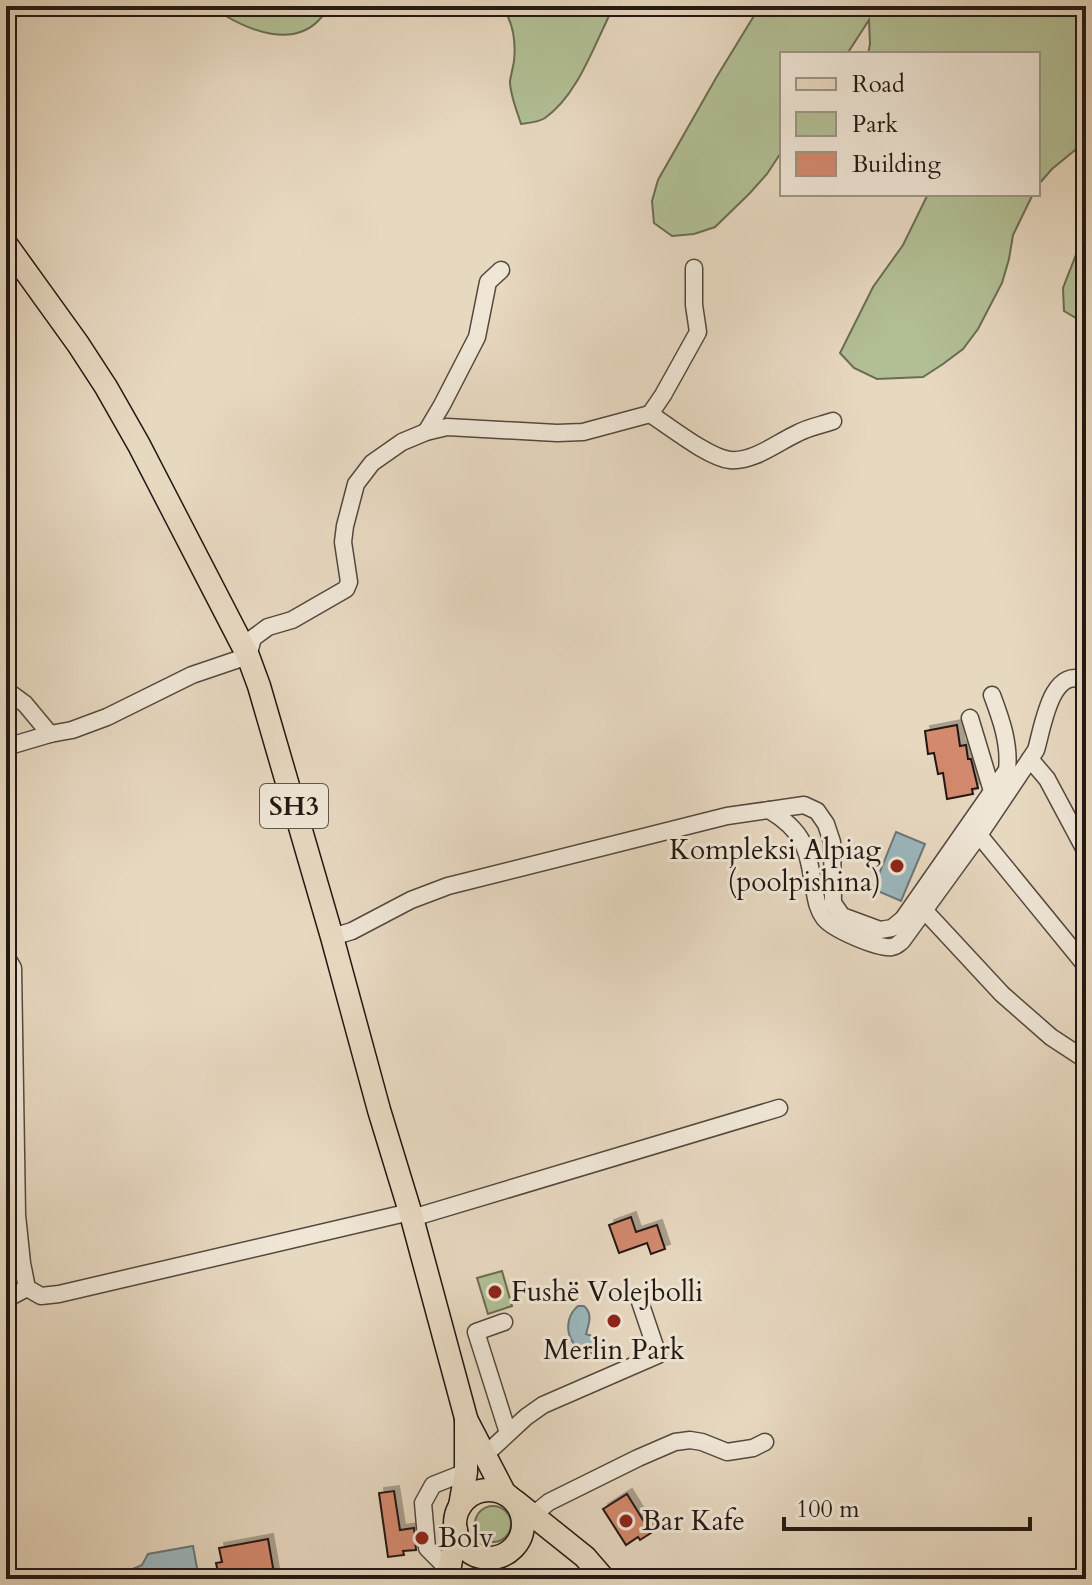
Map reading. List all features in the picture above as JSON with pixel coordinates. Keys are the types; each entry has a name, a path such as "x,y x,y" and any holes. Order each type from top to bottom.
{"main road":[{"name":"SH3","path":"6,244 15,272 106,387 248,656 332,937 466,1418 509,1497 519,1508 523,1528 518,1542"},
{"name":"SH3","path":"452,1575 455,1520 466,1472 466,1418"},
{"path":"460,1506 480,1491 491,1490 509,1497 585,1557 604,1579"},
{"path":"456,1530 461,1544 469,1551 488,1558 498,1557 518,1542 562,1538"},
{"path":"452,1575 478,1556"}],"street":[{"path":"6,747 72,730 107,717 192,675 248,656 253,638 268,627 292,620 346,589 349,582 343,542 356,484 372,463 402,442 447,427 583,432 650,414 698,332 694,268"},
{"path":"426,432 477,337 488,282 501,270"},
{"path":"650,414 716,456 729,460 744,459 801,431 833,421"},
{"path":"769,810 786,821 803,843 821,915 836,929 882,947 896,946 979,835 1036,750 1056,687 1064,679 1074,677 1086,681"},
{"path":"6,690 25,704 50,734"},
{"path":"332,937 352,931 411,900 448,886 727,816 804,805 817,811 826,824 832,842 833,903 836,909 842,916 880,930 892,928 903,919 1007,770 1005,736 992,695"},
{"path":"970,718 992,791"},
{"path":"1030,759 1047,779 1086,852"},
{"path":"979,835 1086,966"},
{"path":"924,910 1002,994 1051,1037 1086,1060"},
{"path":"6,956 13,968 17,1215 27,1288 41,1296 411,1215 779,1108"},
{"path":"6,1301 27,1288"},
{"path":"486,1454 543,1405 658,1355 638,1296"},
{"path":"504,1322 476,1332 508,1433"},
{"path":"533,1515 549,1502 675,1442 702,1442 727,1452 753,1448 765,1442"},
{"path":"452,1575 427,1548 423,1503 433,1485 466,1472"}],"green space":[{"path":"222,6 329,6 308,29 284,35 259,31 235,21 224,15"},
{"path":"502,6 614,6 577,82 557,108 540,120 521,124 510,81 514,39"},
{"path":"760,6 1086,6 1086,141 1040,183 1040,52 868,52 869,20 848,52 780,52 780,154 767,174 715,227 694,234 672,236 654,223 652,201 658,180"},
{"path":"927,196 1032,196 1013,235 1002,283 978,329 963,349 923,377 877,379 854,368 840,353 873,287 903,245"},
{"path":"1086,229 1086,324 1064,311 1063,288"},
{"name":"Fushë Volejbolli","path":"502,1271 512,1306 488,1314 477,1278"},
{"path":"493,1506 506,1511 511,1524 506,1537 493,1542 480,1537 475,1524 480,1511"}],"water":[{"path":"896,832 925,844 901,901 873,889"},
{"path":"578,1306 584,1306 589,1312 586,1334 600,1343 595,1353 579,1348 570,1336 569,1320"},
{"path":"193,1546 199,1579 124,1579 128,1571 142,1565 148,1554"}],"building":[{"path":"957,725 960,746 966,745 978,788 972,789 973,794 947,799 943,773 938,774 934,753 928,754 925,731"},
{"path":"631,1217 636,1232 657,1225 665,1249 651,1254 647,1243 619,1253 609,1225"},
{"path":"394,1491 400,1530 414,1528 416,1550 388,1557 379,1493"},
{"path":"627,1494 651,1533 626,1545 603,1509"},
{"path":"268,1539 275,1579 219,1577 216,1563 222,1562 219,1548"}],"place":[{"name":"Kompleksi Alpiag (poolpishina)","path":"897,866"},
{"name":"Fushë Volejbolli","path":"495,1292"},
{"name":"Merlin Park","path":"614,1321"},
{"name":"Bar Kafe","path":"626,1521"},
{"name":"Bolv","path":"422,1538"}]}
